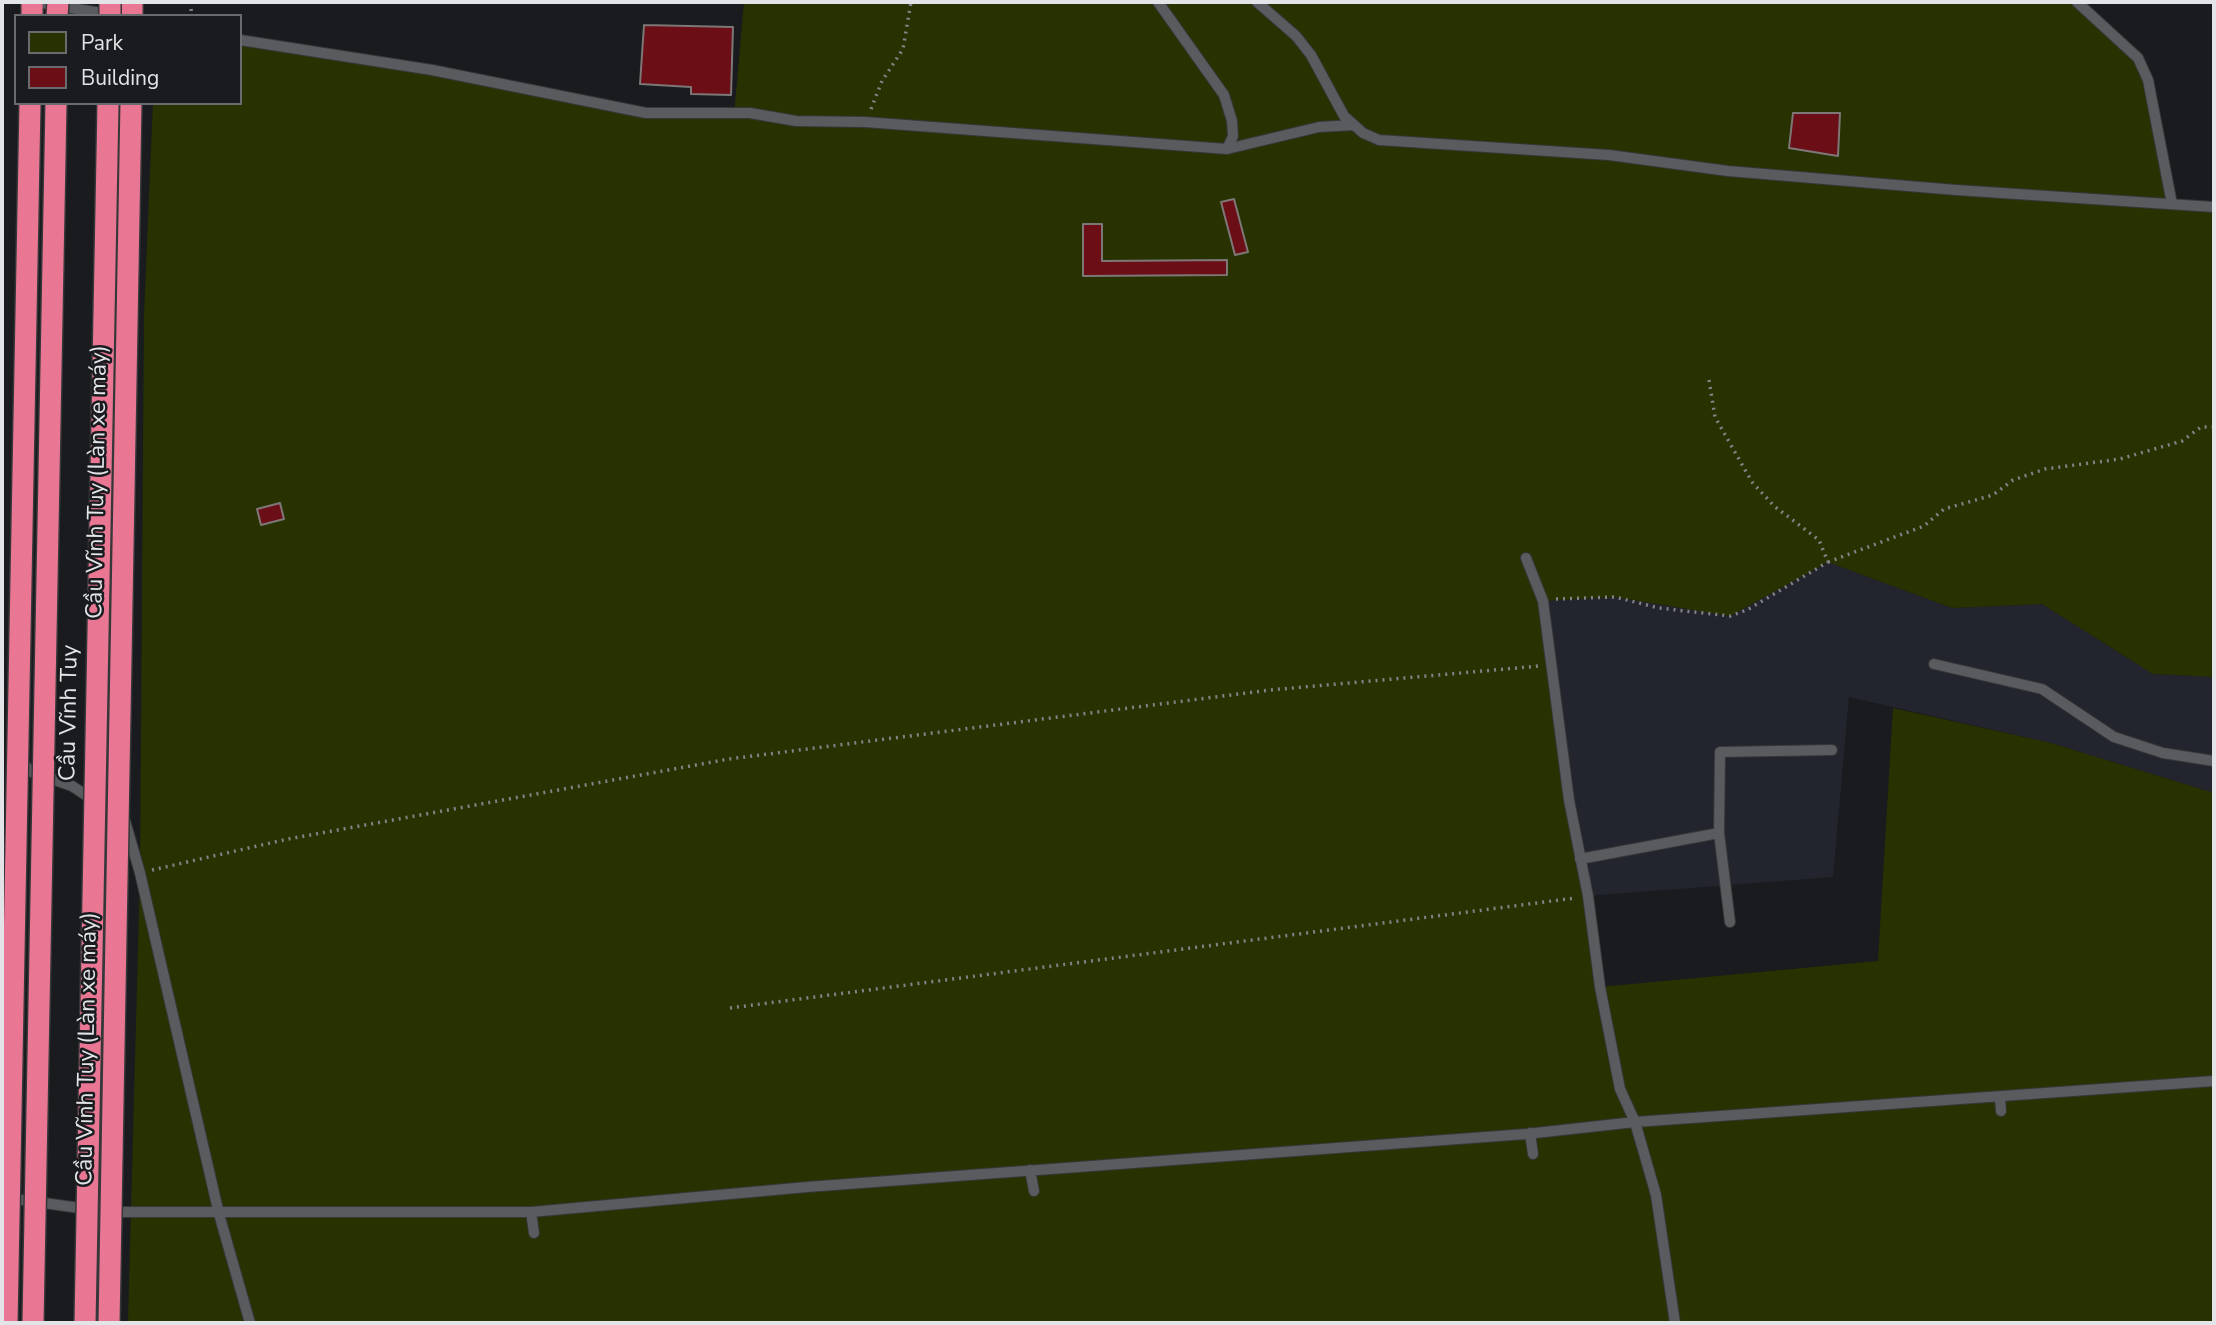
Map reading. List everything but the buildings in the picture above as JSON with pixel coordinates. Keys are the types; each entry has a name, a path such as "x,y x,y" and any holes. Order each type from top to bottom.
{"highway":[{"path":"7,1323 30,105"},
{"name":"Cầu Vĩnh Tuy","path":"33,1323 56,105"},
{"name":"Cầu Vĩnh Tuy","path":"85,1323 108,105"},
{"name":"Cầu Vĩnh Tuy (Làn xe máy)","path":"109,1323 131,105"}],"lane":[{"path":"34,2 105,14"},
{"path":"1158,2 1224,95 1232,121 1233,136 1227,149"},
{"path":"1257,2 1296,36 1311,55 1344,116 1363,133 1379,140 1609,155 1728,170 2214,207"},
{"path":"2077,2 2138,58 2148,80 2172,204"},
{"path":"242,40 432,70 646,113 750,113 796,121 865,122 1227,149 1319,127 1354,125"},
{"path":"2,1211 13,754 23,105"},
{"path":"1526,558 1543,601 1550,665 1588,896 1600,987 1613,1054 1620,1089 1635,1122 1656,1195 1675,1323"},
{"path":"1934,664 2042,689 2114,737 2163,753 2214,761"},
{"path":"1730,922 1719,833 1720,752 1832,750"},
{"path":"13,754 32,772 72,786 125,821 140,873 219,1214 250,1323"},
{"path":"1580,859 1719,833"},
{"path":"2,1194 8,1198 112,1212 531,1212 1030,1170 1530,1133 1635,1122 2214,1081"},
{"path":"2000,1098 2001,1111"},
{"path":"1530,1133 1533,1154"},
{"path":"1030,1170 1034,1191"},
{"path":"531,1212 534,1233"}],"path":[{"path":"865,122 883,81 903,49 911,2"},
{"path":"1709,380 1715,417 1752,482 1774,506 1819,540 1828,562"},
{"path":"1543,601 1572,596 1615,597 1659,608 1730,616 1747,610 1828,562 1924,526 1944,509 1993,495 2024,476 2066,464 2120,459 2182,441 2201,428 2214,427"},
{"path":"140,873 288,839 729,760 1270,690 1550,665"},
{"path":"730,1008 797,996 1331,931 1502,905 1588,896"}],"shaded area":[{"path":"1828,562 1952,608 2042,604 2153,674 2214,677 2214,793 2051,743 1849,697 1833,877 1588,896 1543,601 1615,597 1730,616"}],"green space":[{"path":"744,2 2077,2 2138,58 2172,204 2214,207 2214,677 2153,674 2042,604 1952,608 1828,562 1730,616 1615,597 1544,601 1600,987 1878,961 1893,708 2051,743 2214,793 2214,1323 128,1323 140,873 144,315 153,105 242,105 242,40 646,113 734,116"}]}
